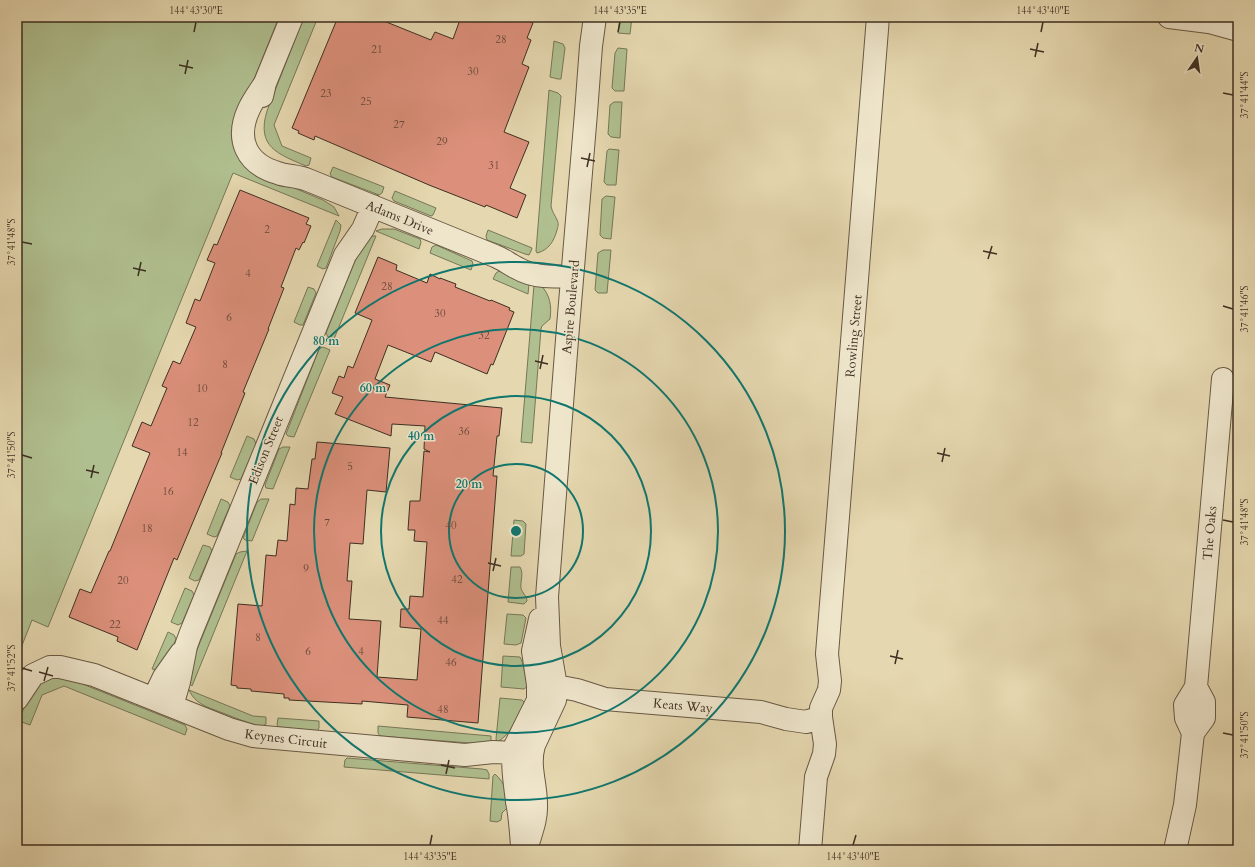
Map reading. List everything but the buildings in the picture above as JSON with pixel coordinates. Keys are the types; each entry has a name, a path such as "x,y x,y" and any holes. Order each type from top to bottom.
{"street":[{"name":"Adams Drive","path":"292,17 265,83 255,122 255,134 258,145 268,156 281,163 298,176 503,259 573,268"},
{"name":"Aspire Boulevard","path":"550,694 549,646 545,606 591,46 595,17"},
{"name":"Rowling Street","path":"810,850 816,777 824,754 824,744 811,716 821,708 830,681 827,654 878,17"},
{"path":"1169,17 1209,22 1238,30"},
{"name":"Edison Street","path":"163,702 179,682 186,646 345,255 349,223 365,203"},
{"name":"The Oaks","path":"1175,850 1185,805 1193,733 1204,718 1204,702 1196,688 1223,379"},
{"name":"Keynes Circuit","path":"17,676 22,668 30,661 38,656 48,654 57,655 76,661 94,675"},
{"name":"Keynes Circuit","path":"17,699 33,675 50,667 60,667 94,675 233,730 253,736 465,755 493,752 519,760"},
{"name":"Keats Way","path":"550,694 577,690 606,698 761,712 786,720 811,716"},
{"path":"522,850 519,760 534,745 550,694"},
{"path":"519,760 536,805 533,826 526,850"}],"green space":[{"path":"17,17 279,17 238,119 258,173 323,200 334,207 339,216 233,173 48,627 32,620 17,658"},
{"path":"304,17 318,17 274,125 282,146 311,158 309,165 306,166 278,153 272,148 267,141 264,123 267,111"},
{"path":"620,17 632,17 630,34 618,33"},
{"path":"554,41 563,44 565,48 561,79 550,77"},
{"path":"618,48 627,49 624,91 615,91 612,88 615,53"},
{"path":"549,90 558,93 561,96 551,206 558,221 558,225 554,238 548,247 537,253 536,251"},
{"path":"614,102 622,102 620,138 611,137 608,134 610,105"},
{"path":"609,149 619,150 616,185 607,185 604,182 607,151"},
{"path":"333,167 384,187 382,193 379,195 332,177 330,174"},
{"path":"395,191 436,208 433,215 431,216 394,201 392,198"},
{"path":"606,196 615,197 611,239 603,238 600,235 602,199"},
{"path":"336,220 341,225 340,231 326,268 323,269 317,266"},
{"path":"382,229 394,229 420,239 421,242 419,249 376,231"},
{"path":"488,230 532,248 529,255 487,240 486,236"},
{"path":"368,236 376,236 334,339 328,337 326,333 361,246"},
{"path":"436,245 472,261 473,264 471,270 430,253 432,247"},
{"path":"603,250 611,250 607,293 598,293 595,290 598,253"},
{"path":"499,271 529,284 528,294 493,279"},
{"path":"540,284 548,296 551,314 550,319 542,326 541,329 532,443 521,442 534,285"},
{"path":"308,287 314,289 316,293 303,325 300,325 294,322"},
{"path":"323,347 330,350 294,437 288,436 286,434 319,349"},
{"path":"247,436 254,439 256,444 241,479 237,480 230,477"},
{"path":"283,447 290,447 273,489 266,488 265,485 279,449"},
{"path":"221,499 228,502 230,506 217,536 214,537 207,534"},
{"path":"261,499 269,499 252,541 245,540 243,538 257,502"},
{"path":"514,520 523,521 526,524 524,554 521,556 511,556"},
{"path":"203,545 210,547 212,551 199,580 195,581 189,578"},
{"path":"247,551 192,686 187,681 190,667 236,554"},
{"path":"511,567 520,567 522,575 521,588 527,601 524,604 508,602"},
{"path":"185,588 192,591 194,595 182,623 178,625 171,622"},
{"path":"507,614 523,615 526,618 521,643 516,645 504,644"},
{"path":"168,632 174,635 176,639 167,660 160,670 152,669"},
{"path":"503,656 520,657 528,686 524,689 501,687"},
{"path":"57,677 70,679 185,725 187,729 185,735 64,686 42,695 30,725 22,722 20,718 32,692 42,683"},
{"path":"189,690 253,716 266,717 266,724 262,726 254,725 207,707 196,700"},
{"path":"500,698 522,700 525,703 510,730 497,742 496,739"},
{"path":"278,718 319,721 319,728 317,731 279,727 277,725"},
{"path":"378,726 491,736 491,741 482,744 380,736 378,733"},
{"path":"347,758 482,769 487,770 489,779 344,767 345,760"},
{"path":"495,774 504,785 508,807 502,813 501,820 497,822 490,821 493,776"}]}
